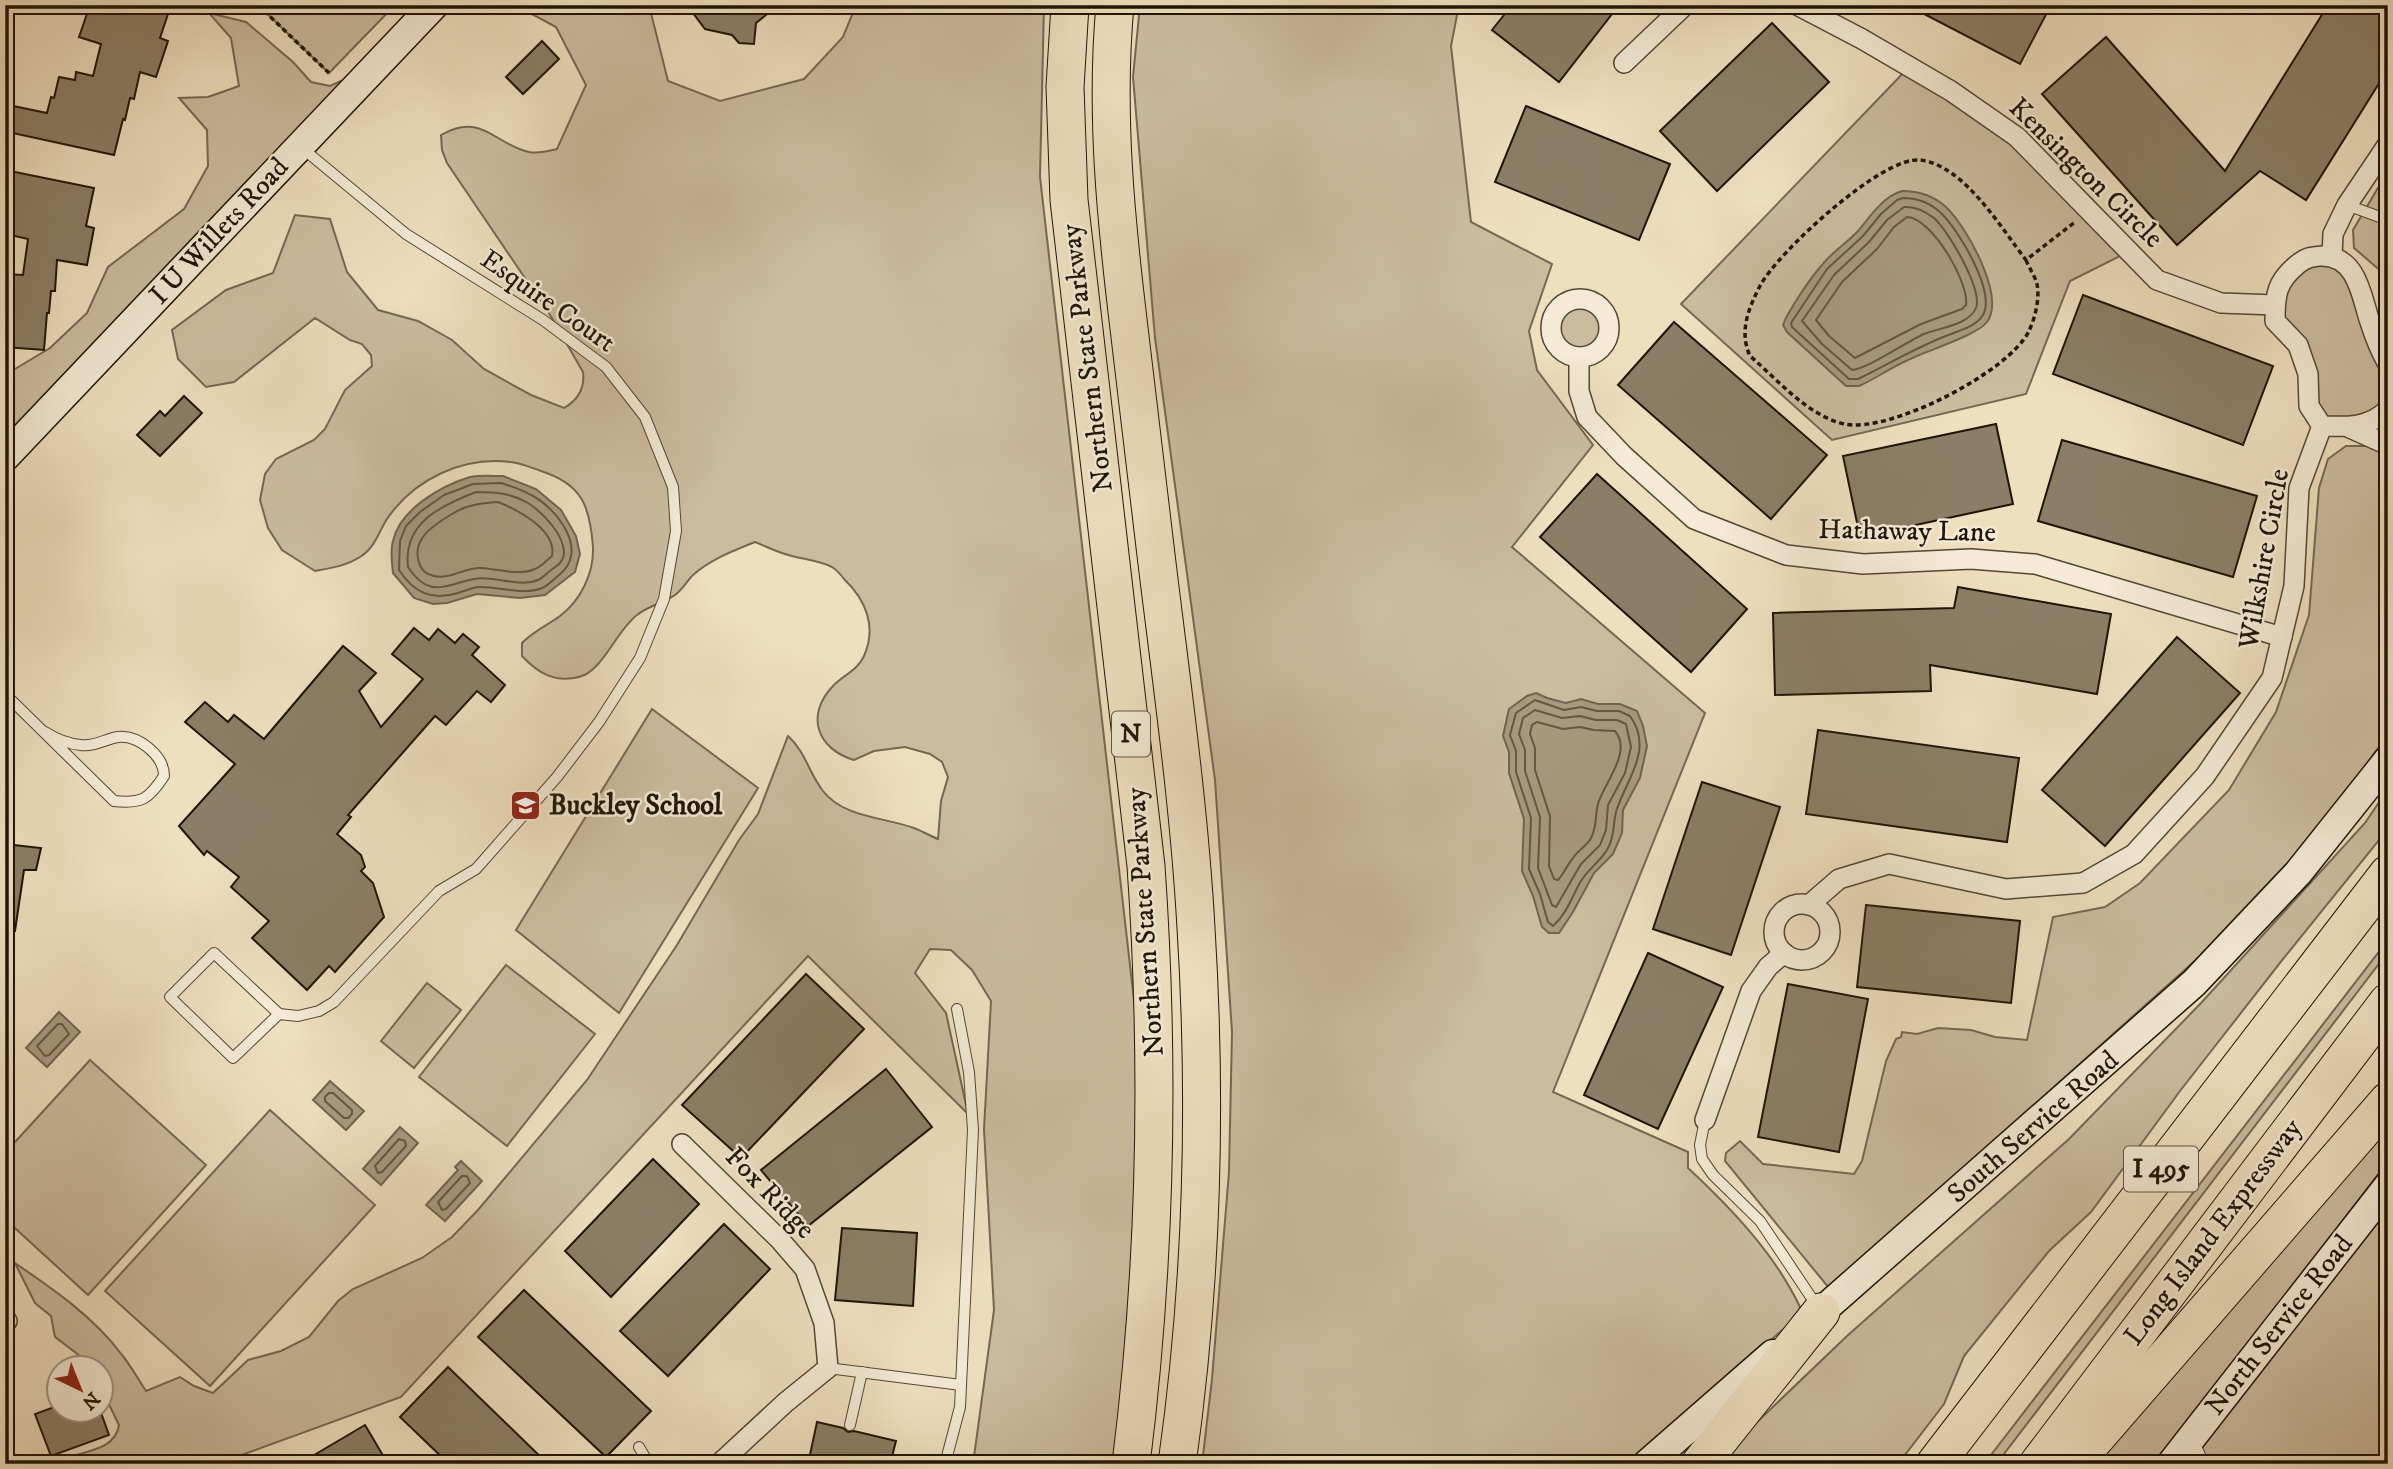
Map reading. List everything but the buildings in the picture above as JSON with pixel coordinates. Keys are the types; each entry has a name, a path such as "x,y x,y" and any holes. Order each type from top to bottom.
{"highway":[{"name":"Northern State Parkway","path":"1070,5 1065,87 1069,200 1146,866 1152,961 1155,1095 1151,1248 1143,1361 1131,1464"},
{"name":"Northern State Parkway","path":"1115,5 1111,133 1116,208 1184,787 1199,988 1201,1076 1198,1227 1187,1380 1177,1464"},
{"name":"I 495","path":"1935,1464 2388,874"},
{"name":"Long Island Expressway","path":"2038,1464 2388,1002"},
{"path":"2073,1464 2388,1101"},
{"path":"1699,1464 1821,1312"}],"main road":[{"name":"I U Willets Road","path":"5,457 434,5"},
{"name":"South Service Road","path":"1647,1464 2194,983 2306,863 2388,760"},
{"name":"North Service Road","path":"2171,1464 2388,1186"}],"street":[{"path":"1624,63 1685,5"},
{"name":"Kensington Circle","path":"1797,5 1951,91 2017,137 2157,280 2221,303 2275,305"},
{"path":"2332,256 2333,234 2347,205 2387,145"},
{"path":"2388,364 2378,348 2361,287 2350,268 2332,256 2307,257 2288,272 2275,294 2275,321 2298,345 2308,374 2309,406 2322,426 2350,428 2388,445"},
{"name":"Hathaway Lane","path":"1579,357 1578,391 1587,417 1624,456 1694,519 1786,555 1863,564 1971,559 2035,564 2282,637"},
{"path":"2350,428 2378,420 2388,409"},
{"name":"Wilkshire Circle","path":"1784,953 1774,936 1778,918 1791,906 1809,905 1839,879 1889,864 2006,889 2083,883 2134,854 2205,776 2272,678 2294,586 2299,488 2322,426"},
{"path":"1705,1120 1751,991 1768,967 1784,953 1801,960 1819,954 1826,948 1829,940 1828,922 1824,914 1809,905"},
{"name":"Fox Ridge","path":"682,1144 780,1240 804,1269 824,1323 828,1367"},
{"path":"719,1464 828,1367"}],"lane":[{"name":"Esquire Court","path":"279,1014 299,1016 318,1011 334,1002 439,891 476,869 557,777 599,722 640,658 663,599 676,531 673,487 645,417 606,367 543,320 406,234 299,145"},
{"path":"2347,205 2388,220"},
{"path":"5,694 114,801 144,801 164,776 161,760 153,752 127,738 117,737 82,746 58,740 45,732"},
{"path":"214,953 279,1014 233,1058 170,998 214,953"},
{"path":"945,1464 960,1407 973,1130 969,1072 957,1009"},
{"path":"1705,1120 1700,1145 1702,1159 1713,1175 1760,1221 1821,1312"},
{"path":"828,1367 961,1385"},
{"path":"850,1424 862,1372"},
{"path":"2192,1437 2204,1464"},
{"path":"639,1447 649,1464"}],"path":[{"path":"258,5 329,73"},
{"path":"1919,160 1944,169 1968,187 2026,260 2037,285 2036,310 2028,333 2004,362 1925,408 1877,424 1847,425 1818,415 1751,356 1744,343 1745,322 1761,284 1801,237 1871,178 1898,163 1919,160"},
{"path":"2026,260 2090,210"}],"shaded area":[{"path":"258,5 395,5 329,73"},
{"path":"515,5 649,5 668,81 720,101 804,79 843,37 856,5 1044,5 1040,177 1135,1009 1138,1181 1116,1464 973,1464 994,1310 984,1129 991,1001 972,970 951,950 930,949 915,973 946,1013 968,1114 808,956 401,1397 217,1464 54,1464 102,1446 116,1434 119,1425 116,1419 116,1354 77,1354 55,1337 51,1316 35,1303 15,1263 99,1328 125,1359 146,1391 180,1377 213,1393 248,1360 281,1351 309,1337 338,1301 353,1289 422,1258 452,1237 478,1210 587,1080 677,945 739,840 758,814 788,736 799,748 823,791 842,807 865,816 914,828 938,839 941,801 948,777 942,762 930,754 905,747 874,751 854,760 831,748 819,730 819,708 824,697 861,661 869,635 867,614 863,605 852,587 832,567 781,553 755,542 707,564 675,595 637,615 588,673 570,679 547,675 522,656 522,643 567,610 580,594 589,576 593,547 589,520 586,508 575,490 555,476 515,463 493,461 458,467 441,473 411,492 387,519 373,545 365,553 344,565 315,571 282,550 268,528 260,500 265,474 276,459 314,440 325,429 345,390 372,366 371,355 362,344 350,340 315,318 234,382 206,387 178,359 172,330 226,290 273,273 295,215 330,219 347,272 378,310 418,321 452,340 484,369 531,395 564,408 573,401 582,388 583,372 552,318 447,163 442,150 441,135 455,129 478,128 529,152 557,149 586,85 556,27"},
{"path":"1140,5 1459,5 1451,46 1471,222 1552,264 1529,331 1537,370 1593,445 1512,547 1705,713 1553,1092 1688,1152 1688,1168 1720,1199 1765,1250 1800,1307 1796,1318 1629,1464 1202,1464 1212,1379 1229,1172 1232,1032 1215,780 1155,338 1133,77"},
{"path":"209,13 246,22 293,62 311,82 330,86 350,77 5,449 5,375 50,348 87,313 108,267 184,209 208,166 207,130 179,98 208,97 239,86 231,38"},
{"path":"1909,67 1951,91 2130,251 2070,281 2026,394 1832,440 1681,304"},
{"path":"2388,171 2388,294 2382,272 2354,248 2353,230"},
{"path":"2307,257 2350,268 2388,364 2388,409 2322,426 2308,374 2275,321 2275,294"},
{"path":"1574,299 1586,299 1601,307 1609,322 1609,334 1601,349 1586,357 1574,357 1559,349 1551,334 1551,322 1559,307"},
{"path":"2346,446 2373,446 2388,453 2388,734 2316,835 2226,933 1829,1288 1725,1161 1726,1153 1740,1141 1763,1164 1854,1174 1862,1161 1886,1061 1902,1032 1917,1034 1938,1028 1971,1030 1995,1037 2027,1040 2053,917 2105,907 2140,883 2229,790 2276,712 2309,615 2319,488 2328,459"},
{"path":"652,709 758,788 619,1013 516,930"},
{"path":"2388,789 2388,829 2180,1091 2091,1212 2049,1251 1964,1356 1944,1404 1898,1464 1719,1464 1732,1446 1847,1336 2069,1139 2202,1002 2365,823"},
{"path":"2388,940 2388,952 1997,1463 1984,1464"},
{"path":"506,965 595,1034 507,1146 419,1077"},
{"path":"427,983 461,1010 414,1068 381,1041"},
{"path":"90,1060 206,1165 88,1295 5,1219 5,1153"},
{"path":"270,1110 375,1205 210,1386 105,1291"},
{"path":"2388,1126 2388,1161 2158,1464 2095,1464"},
{"path":"2388,1186 2388,1464 2171,1464"}],"water":[{"path":"1902,191 1920,193 1941,203 1964,229 1988,279 1992,310 1987,322 1972,333 1914,357 1859,386 1846,386 1787,332 1783,325 1800,294 1826,260 1858,231 1883,202"},
{"path":"474,476 503,476 536,489 561,510 576,536 580,554 575,572 545,595 520,598 477,594 447,603 433,604 414,598 393,573 392,545 397,529 404,519 423,500 447,486"},
{"path":"1536,693 1566,703 1581,699 1598,704 1620,704 1637,711 1647,746 1640,778 1623,810 1622,833 1613,854 1594,873 1559,933 1549,933 1542,927 1522,871 1524,819 1509,773 1509,752 1503,736 1509,709"},
{"path":"59,1012 80,1032 47,1067 26,1048"},
{"path":"330,1081 364,1111 346,1130 313,1100"},
{"path":"400,1127 418,1143 381,1185 363,1169"},
{"path":"461,1161 482,1181 445,1221 426,1205 458,1170 455,1167"}],"place":[{"name":"Buckley School","path":"526,805"}]}
